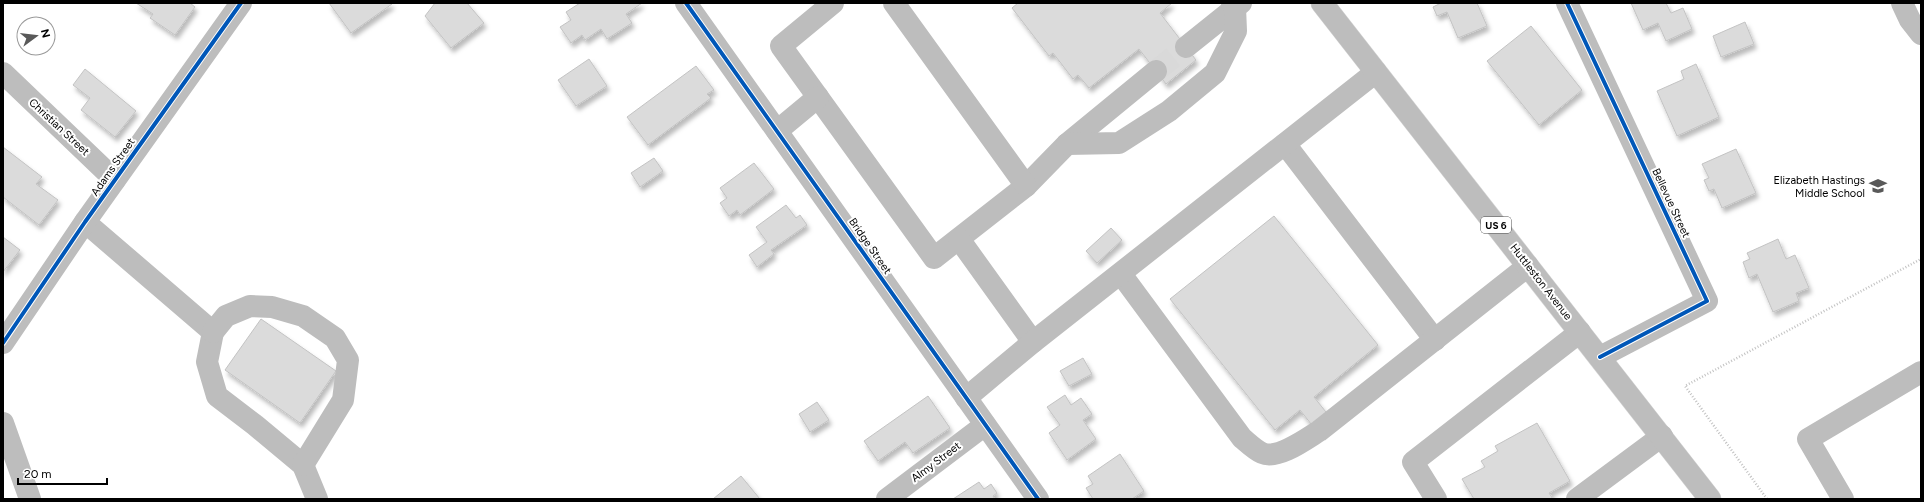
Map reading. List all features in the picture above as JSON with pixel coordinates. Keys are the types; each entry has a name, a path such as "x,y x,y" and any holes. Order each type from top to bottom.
{"main road":[{"name":"Adams Street","path":"3,343 85,222 241,3"},
{"name":"Bridge Street","path":"686,3 1038,499"},
{"path":"833,3 781,46 934,258 1026,186 1067,144 1156,71"},
{"name":"Huttleston Avenue","path":"1322,3 1667,442"},
{"name":"Bellevue Street","path":"1567,3 1707,301 1600,357"},
{"path":"1186,47 1236,4"},
{"path":"1067,144 1119,143 1169,111 1215,73 1236,31 1236,4"},
{"path":"899,5 1026,186"},
{"path":"966,398 1033,342 1376,72"},
{"name":"Christian Street","path":"3,73 116,180"},
{"path":"777,131 818,97"},
{"path":"1285,144 1435,340"},
{"path":"85,222 213,332"},
{"path":"959,238 1033,342"},
{"path":"1121,274 1242,438 1263,453 1276,453 1292,448 1319,431 1528,266"},
{"path":"303,465 343,400 348,360 335,338 303,316 272,307 250,306 226,316 213,332 207,362 217,396 303,465 317,499"},
{"path":"1436,499 1413,462 1580,332"},
{"path":"1843,499 1808,439 1921,372"},
{"path":"3,423 9,465 30,499"},
{"name":"Almy Street","path":"887,499 985,425"},
{"path":"1577,499 1667,442"},
{"name":"US 6","path":"1667,442 1710,499"}],"path":[{"path":"1767,499 1685,386 1921,259"}],"building":[{"path":"136,3 190,3 195,7 175,35 150,18 153,14"},
{"path":"329,3 391,3 392,4 351,33"},
{"path":"435,3 467,3 484,23 451,48 425,16"},
{"path":"580,3 642,3 626,14 632,23 607,39 601,29 585,40 582,35 571,43 560,27 571,20 566,12"},
{"path":"1018,3 1172,3 1160,13 1196,60 1166,84 1139,49 1089,88 1078,75 1073,79 1053,53 1049,56 1012,8"},
{"path":"1441,3 1477,3 1487,26 1458,38 1447,12 1437,16 1433,7"},
{"path":"1631,3 1666,3 1671,13 1683,8 1692,29 1666,41 1658,23 1643,30"},
{"path":"1745,22 1754,44 1721,57 1713,36"},
{"path":"1531,26 1582,90 1539,125 1487,61"},
{"path":"589,59 607,86 576,106 558,80"},
{"path":"1696,64 1719,117 1677,136 1657,91 1684,79 1681,71"},
{"path":"696,66 714,90 707,94 711,98 648,145 627,117"},
{"path":"85,69 136,111 115,137 81,110 90,98 73,85"},
{"path":"3,147 42,177 36,184 58,200 39,225 3,197"},
{"path":"1736,149 1756,193 1722,208 1714,189 1709,191 1704,180 1709,178 1702,164"},
{"path":"654,158 663,171 640,187 631,173"},
{"path":"754,163 774,189 740,215 737,210 729,216 720,203 727,198 720,188"},
{"path":"786,205 796,218 800,215 807,225 771,250 774,254 757,267 749,255 767,242 756,227"},
{"path":"1274,216 1378,345 1314,397 1330,417 1315,429 1300,410 1275,430 1170,299"},
{"path":"1111,228 1122,240 1097,263 1086,251"},
{"path":"3,237 20,250 3,272"},
{"path":"1778,239 1786,259 1795,255 1809,288 1796,293 1799,301 1773,312 1757,274 1749,278 1743,262 1750,259 1747,253"},
{"path":"261,319 336,371 300,423 225,370"},
{"path":"1083,358 1092,374 1069,386 1060,371"},
{"path":"1065,395 1071,405 1081,398 1092,414 1083,420 1096,439 1067,460 1049,433 1060,425 1047,407"},
{"path":"928,396 950,428 913,453 905,442 878,461 864,441"},
{"path":"817,402 829,420 810,432 799,414"},
{"path":"1537,423 1570,481 1549,493 1553,499 1474,499 1462,479 1485,467 1481,461 1498,451 1495,446"},
{"path":"1120,454 1144,491 1132,499 1093,499 1086,488 1093,484 1088,476"},
{"path":"741,476 760,499 713,499"},
{"path":"979,482 984,489 991,484 997,493 993,496 995,499 953,499"}],"tunnel":[{"path":"1156,71 1186,47"}],"cycle path":[{"path":"3,343 85,222 241,3"},
{"path":"686,3 1038,499"},
{"path":"1567,3 1707,301 1600,357"}],"place":[{"name":"Elizabeth Hastings Middle School","path":"1878,186"}]}
